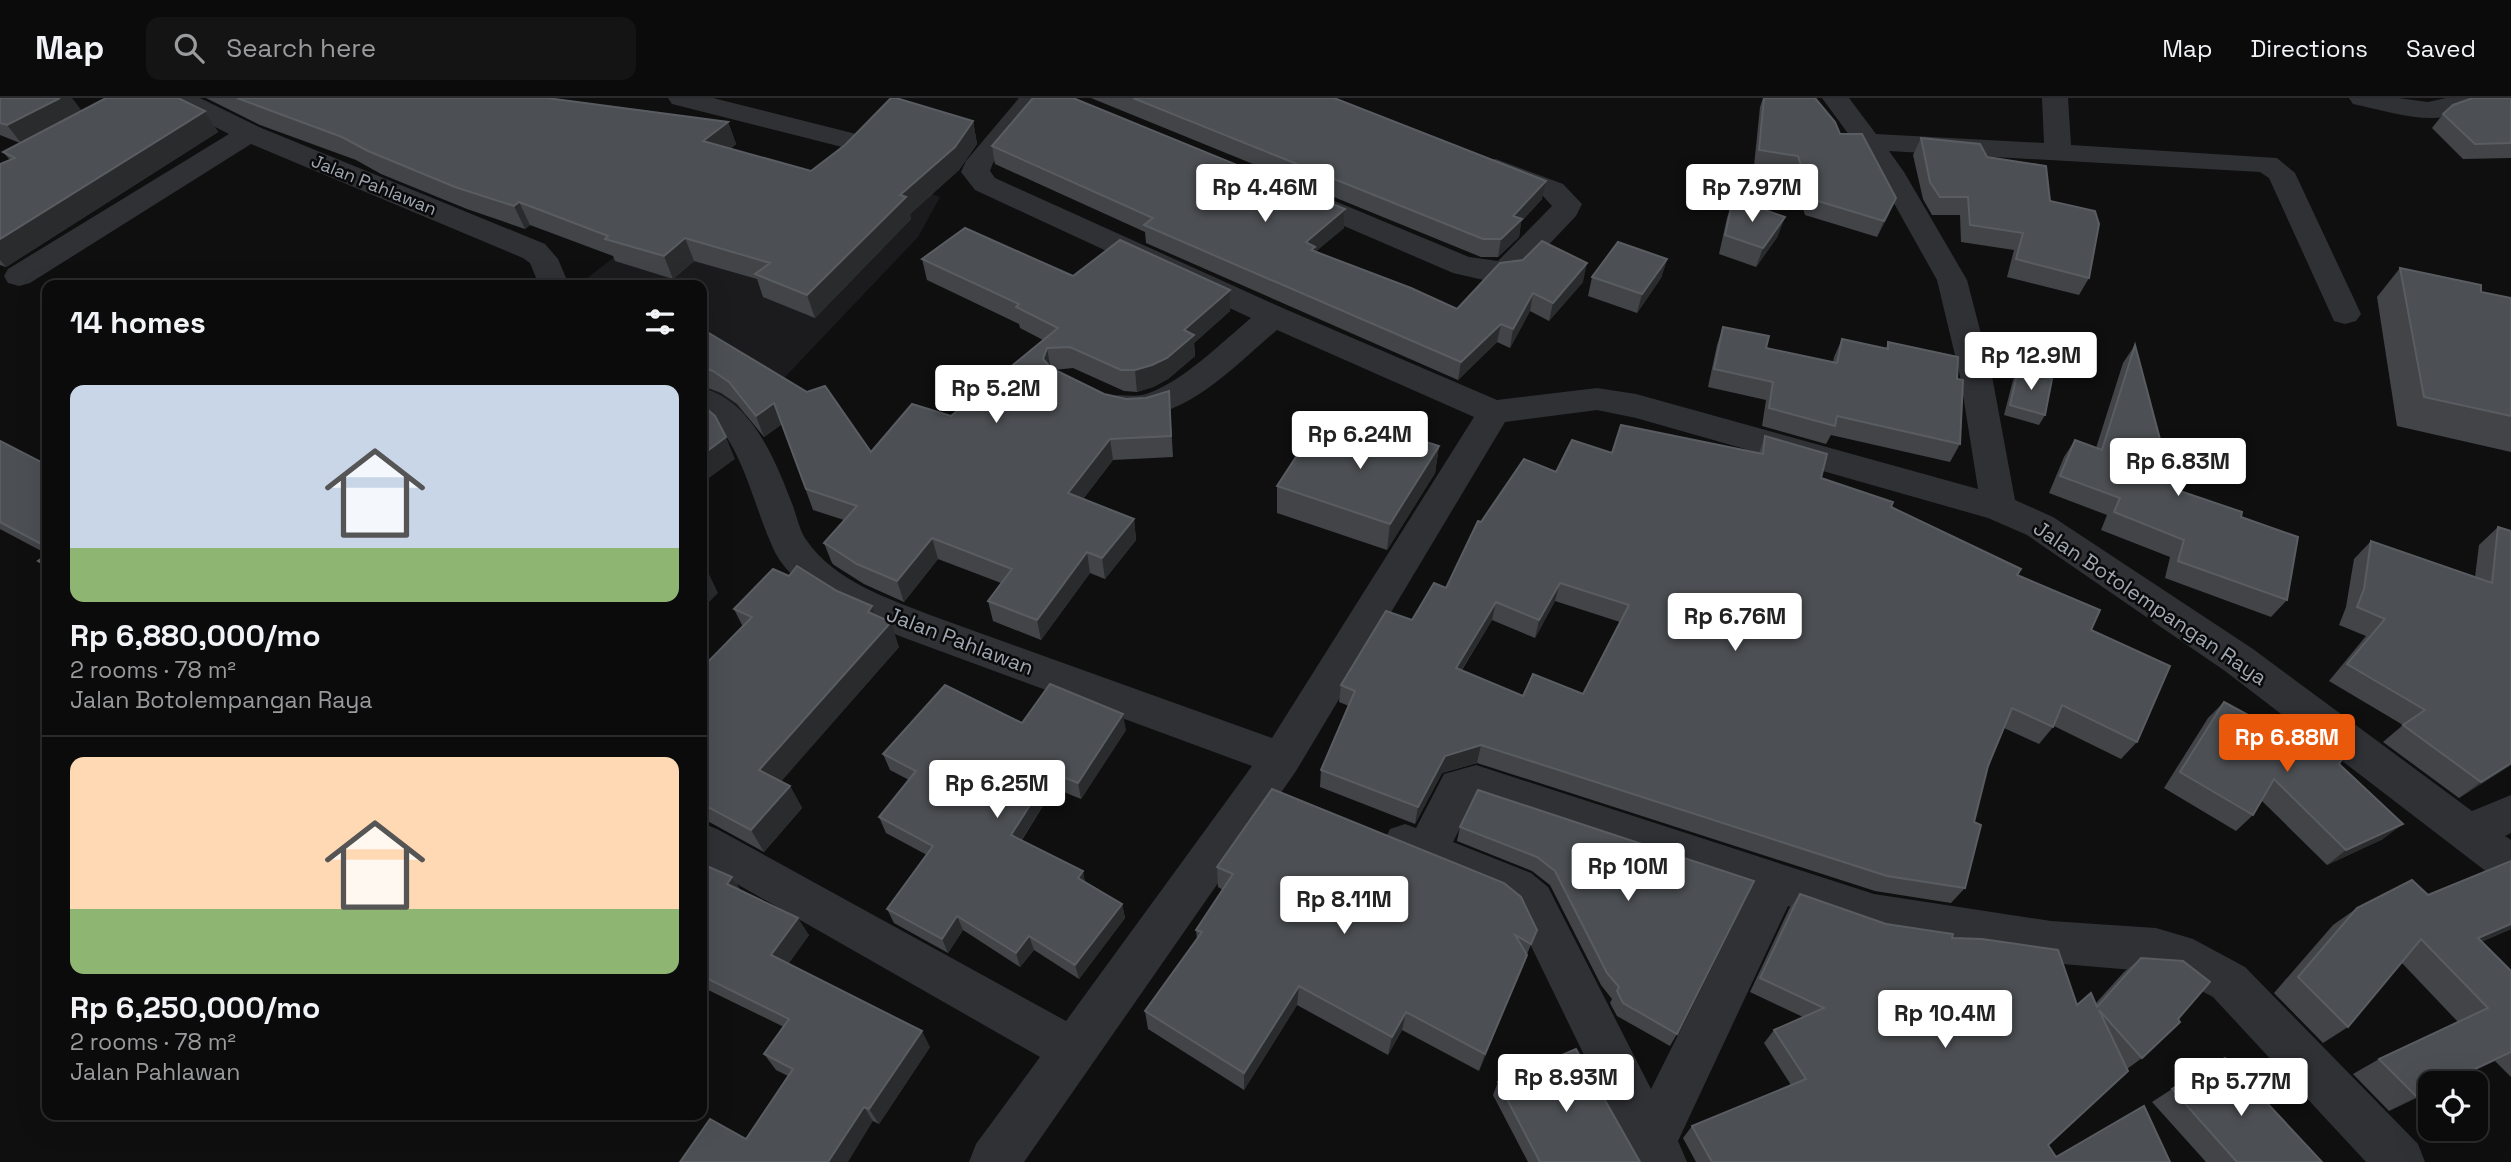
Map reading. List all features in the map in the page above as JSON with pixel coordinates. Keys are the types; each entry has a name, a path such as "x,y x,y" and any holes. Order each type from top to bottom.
{"street":[{"name":"Jalan Pahlawan","path":"179,98 249,133 534,251 542,259 552,280"},
{"path":"681,98 853,142"},
{"path":"994,1162 1074,1051 1281,781 1494,412 1274,316 985,184 975,172 980,161 1033,98"},
{"path":"1835,98 1905,195 1952,280 1976,376 1999,508"},
{"path":"2055,98 2058,152"},
{"path":"2362,98 2434,110 2458,104 2464,98"},
{"path":"19,276 249,133"},
{"path":"1869,142 2257,163 2275,168 2281,173 2345,314"},
{"path":"1267,183 1458,264 1485,272 1507,270 1566,210 1567,204 1553,190 1475,158"},
{"path":"1088,390 1128,407 1157,404 1180,390 1274,316"},
{"name":"Jalan Botolempangan Raya","path":"1494,412 1597,399 1636,406 1999,508 2040,526 2239,660 2511,865"},
{"name":"Jalan Pahlawan","path":"707,403 737,428 760,466 791,548 824,582 863,604 1281,781"},
{"path":"1426,852 1459,787 1476,783 1874,915 2052,942 2156,949 2177,954 2229,982 2400,1162"},
{"path":"2469,831 2511,814"},
{"path":"1363,826 1515,887 1532,901 1657,1151"},
{"path":"707,845 1074,1051"},
{"path":"1657,1151 1776,884"}],"shaded area":[{"path":"865,172 940,197 918,237 747,417 707,390 707,280 584,280 701,190"}],"building":[{"path":"0,98 60,98 7,125 0,123"},
{"path":"106,98 178,98 205,111 0,239 0,164 15,158 3,152"},
{"path":"237,98 547,98 728,122 703,141 811,171 845,145 891,98 973,121 955,147 900,195 906,197 807,295 755,274 770,263 685,238 664,256 605,239 608,236 519,202 514,206 455,187 368,151 342,137"},
{"path":"1033,98 1073,98 1345,209 1306,242 1315,247 1311,250 1411,288 1457,309 1500,263 1523,260 1542,241 1587,263 1553,303 1533,293 1513,329 1501,324 1461,362 1144,225 1153,218 992,146"},
{"path":"1133,98 1334,98 1546,181 1513,216 1522,219 1501,239 1483,239"},
{"path":"1764,98 1815,98 1835,122 1840,134 1862,134 1896,198 1884,221 1811,199 1798,156 1759,150"},
{"path":"2473,98 2511,98 2511,143 2475,144 2443,114 2453,105"},
{"path":"1921,138 1980,144 1987,157 2046,166 2050,201 2095,211 2099,224 2089,278 2016,259 2023,233 1970,225 1968,197 1940,197 1930,182"},
{"path":"1733,199 1785,217 1763,248 1725,235"},
{"path":"965,228 1073,276 1120,240 1230,290 1184,330 1194,335 1167,358 1152,365 1135,370 1121,370 1070,347 1047,348 1043,359 1051,368 1104,394 1126,399 1146,398 1169,391 1171,436 1110,439 1068,493 1134,519 1102,558 1087,552 1037,620 988,601 1012,569 932,538 897,581 857,564 824,543 857,506 806,489 774,403 756,416 729,382 707,369 707,332 807,392 825,386 871,452 912,404 951,416 1058,328 1016,307 1019,304 922,259"},
{"path":"1618,242 1667,259 1642,294 1592,277"},
{"path":"2400,268 2481,285 2481,292 2511,298 2511,416 2424,397"},
{"path":"1723,327 1769,336 1766,348 1837,363 1842,339 1888,349 1888,342 1958,357 1957,379 1963,380 1960,444 1837,416 1835,426 1769,408 1773,382 1714,369"},
{"path":"2135,345 2161,443 2182,451 2175,479 2181,481 2177,490 2242,512 2241,517 2298,537 2287,600 2178,561 2184,540 2114,512 2120,498 2060,476 2075,440 2102,450"},
{"path":"2018,370 2052,379 2045,415 2010,405"},
{"path":"707,409 715,416 726,437 707,451"},
{"path":"1370,424 1439,446 1390,524 1277,486 1315,428 1359,442"},
{"path":"1621,425 1763,454 1765,436 1827,454 1821,478 1893,502 1891,507 2021,569 2017,575 2100,610 2091,630 2170,666 2137,742 2062,705 2053,727 2012,708 1988,766 1974,822 1981,825 1965,888 1887,876 1481,745 1445,756 1418,807 1321,770 1355,691 1341,685 1386,611 1412,620 1434,583 1446,588 1478,521 1481,522 1524,459 1556,472 1572,440 1612,453","holes":["1560,583 1629,605 1583,694 1533,674 1523,696 1456,668 1496,602 1539,620"]},
{"path":"0,441 42,462 42,544 0,522"},
{"path":"2498,527 2511,531 2511,763 2481,782 2403,725 2425,710 2347,664 2385,619 2357,607 2364,589 2371,541 2492,583"},
{"path":"797,566 837,591 872,606 868,612 891,622 759,770 790,786 751,830 707,807 707,663 752,617 734,609 773,569 789,576"},
{"path":"1050,684 1123,714 1078,783 1051,772 1011,835 1083,871 1078,878 1122,904 1075,965 1029,936 1016,953 957,916 942,939 887,909 933,846 879,817 916,771 883,754 945,685 1022,723"},
{"path":"2224,702 2298,742 2310,722 2351,744 2339,764 2403,824 2346,850 2274,779 2253,815 2180,772"},
{"path":"1272,789 1504,883 1521,897 1537,930 1531,944 1515,935 1527,955 1485,1054 1406,1012 1392,1037 1299,986 1244,1073 1145,1011 1202,932 1196,930 1233,874 1217,867"},
{"path":"1478,790 1754,881 1677,1034 1623,1003 1617,991 1619,987 1607,973 1555,871 1537,857 1460,827"},
{"path":"2511,861 2511,924 2478,938 2511,971 2511,1052 2471,1071 2418,1071 2417,1097 2379,1059 2488,1008 2421,939 2348,1027 2298,977 2357,908 2412,880 2428,895"},
{"path":"707,866 732,877 727,884 798,918 771,955 922,1031 869,1109 864,1107 828,1162 680,1162 710,1119 746,1139 793,1069 764,1054 789,1019 707,978"},
{"path":"1800,894 1886,924 1953,934 1952,938 1982,939 2058,950 2077,1005 2091,993 2097,1007 2141,958 2183,961 2210,982 2178,1019 2180,1022 2142,1058 2099,1010 2128,1071 2048,1145 2056,1157 2144,1106 2170,1162 1712,1162 1692,1126 1806,1079 1774,1030 1824,1008 1760,978"},
{"path":"1576,1049 1640,1162 1540,1162 1498,1082"},
{"path":"2225,1058 2322,1162 2237,1162 2172,1089"}]}
